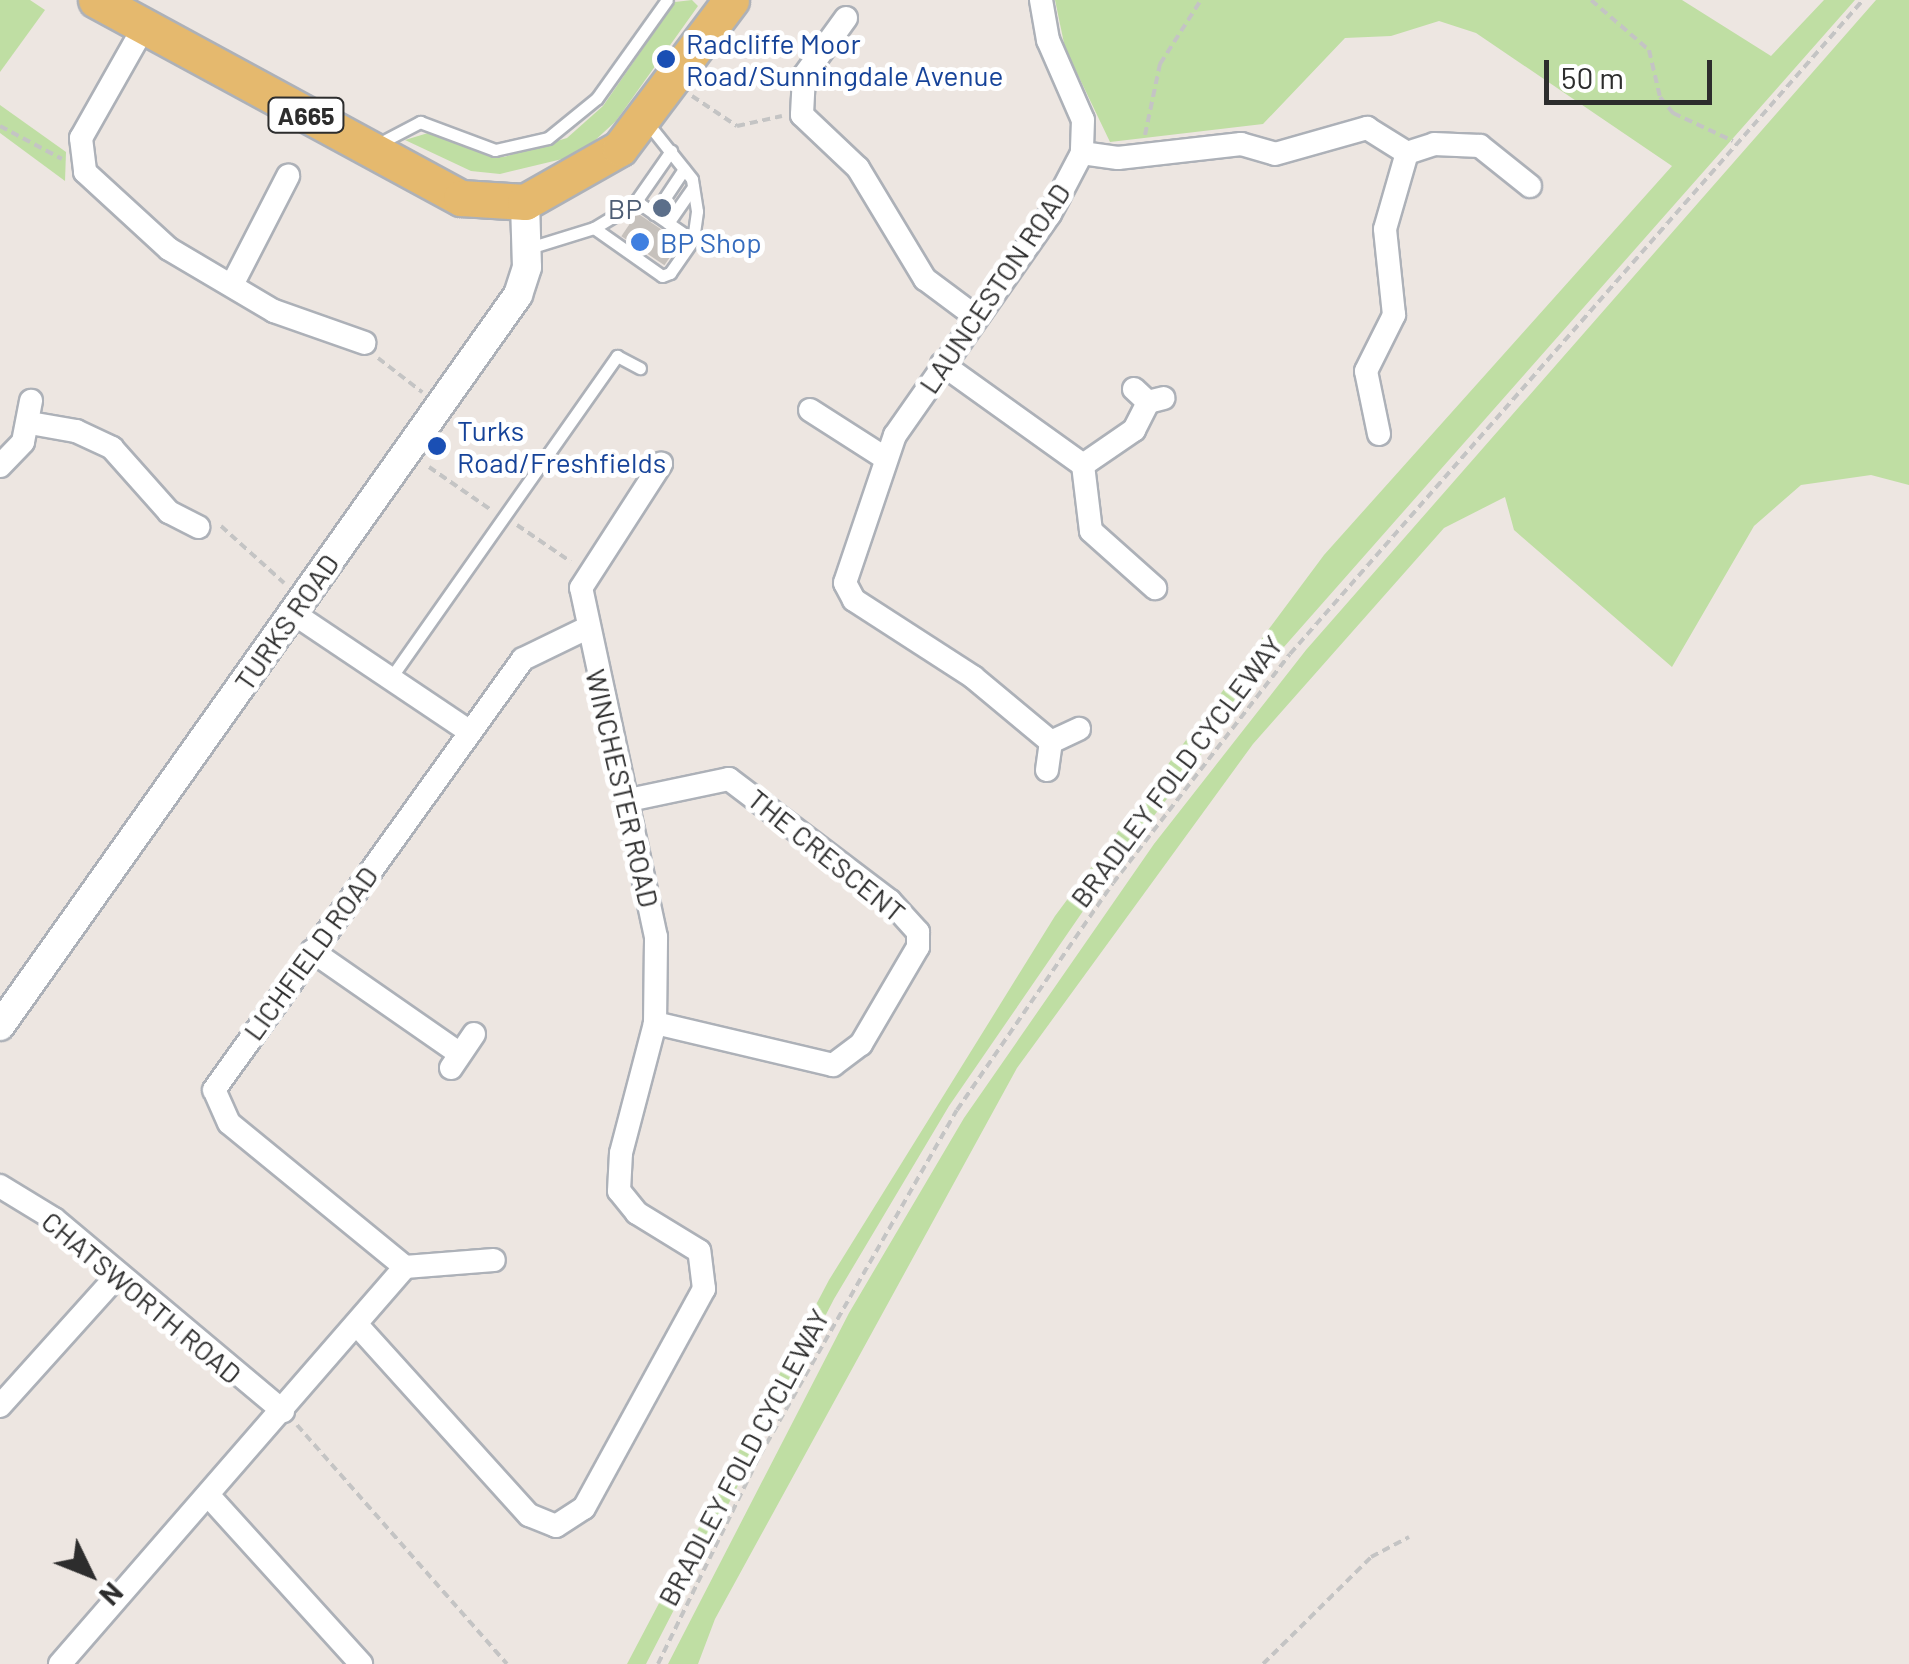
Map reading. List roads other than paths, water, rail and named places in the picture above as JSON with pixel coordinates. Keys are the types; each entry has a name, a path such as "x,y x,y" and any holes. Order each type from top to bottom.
{"main road":[{"name":"A665","path":"96,0 461,198 525,202 594,169 645,120 728,1"}],"street":[{"name":"LAUNCESTON ROAD","path":"1041,0 1048,40 1084,120 1082,153 1050,214 942,364 885,458 845,575 848,591 1052,742"},
{"path":"846,18 833,55 804,76 802,115 858,168 926,279 976,317"},
{"path":"145,24 81,138 82,158 98,188 147,232 232,285 332,343 365,344"},
{"path":"1082,153 1147,155 1241,144 1275,154 1367,128 1406,153"},
{"path":"1406,153 1434,144 1480,146 1517,182"},
{"path":"1379,434 1360,400 1366,371 1394,315 1386,213 1406,153"},
{"path":"232,285 280,209 288,176"},
{"name":"TURKS ROAD","path":"0,1026 518,295 526,250 525,202"},
{"path":"942,364 1083,464 1091,531 1134,558 1155,588"},
{"path":"1083,464 1134,430 1148,396"},
{"path":"809,408 885,458"},
{"path":"0,466 30,412 76,431 112,448 190,524 170,543"},
{"name":"WINCHESTER ROAD","path":"358,1326 529,1515 556,1526 575,1518 708,1276 700,1251 637,1213 619,1190 621,1153 655,1022 653,904 585,629 585,572 661,464"},
{"path":"298,605 390,679 470,732"},
{"name":"LICHFIELD ROAD","path":"405,1267 214,1102 221,1076 523,659 585,629"},
{"path":"1048,770 1052,742 1079,729"},
{"name":"THE CRESCENT","path":"629,800 720,778 738,783 890,901 918,932 918,947 861,1044 833,1065 655,1022"},
{"path":"312,950 455,1061 474,1034"},
{"name":"CHATSWORTH ROAD","path":"0,1186 54,1219 116,1277 282,1411"},
{"path":"60,1664 358,1326 405,1267 494,1260"},
{"path":"0,1406 116,1277"},
{"path":"208,1496 361,1664"}],"lane":[{"path":"370,151 392,132 420,122 495,150 548,138 597,98 666,0"},
{"path":"594,228 662,276 693,240 693,186 645,120"},
{"path":"526,250 594,228 636,202 671,151"},
{"path":"654,214 684,169"},
{"path":"668,223 693,186"},
{"path":"636,202 693,240"},
{"path":"390,679 617,356 640,368"}],"place":[{"name":"Radcliffe Moor Road/Sunningdale Avenue","path":"666,59"},
{"name":"BP","path":"662,208"},
{"name":"BP Shop","path":"640,242"},
{"name":"Turks Road/Freshfields","path":"437,446"}]}
